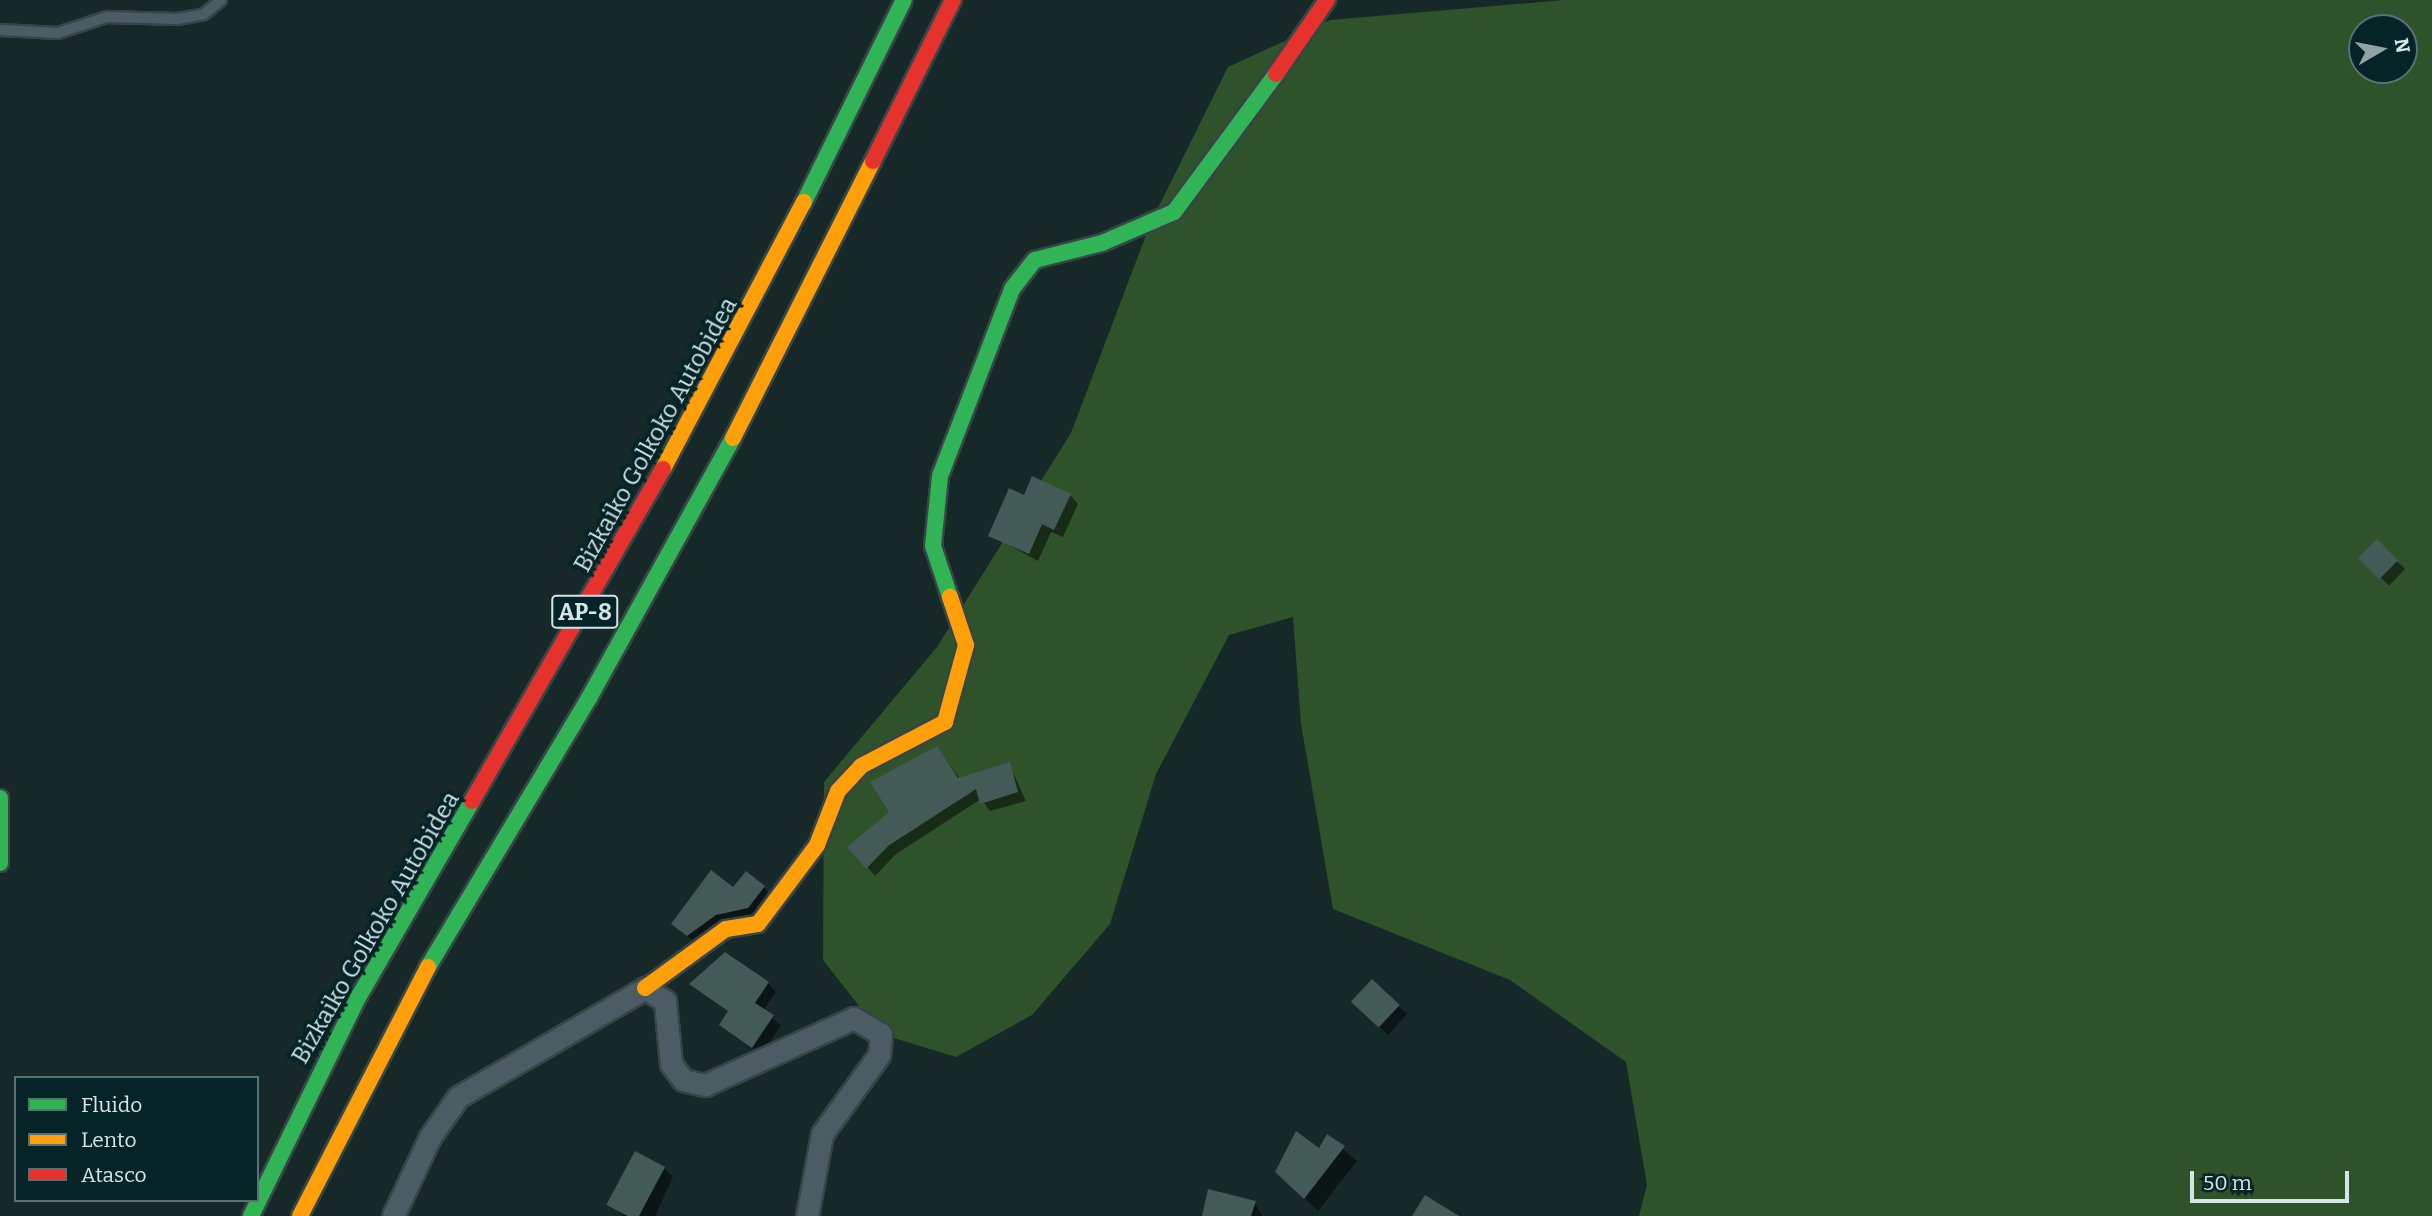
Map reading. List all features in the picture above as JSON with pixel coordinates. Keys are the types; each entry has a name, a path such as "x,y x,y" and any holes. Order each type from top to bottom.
{"main road":[{"name":"Bizkaiko Golkoko Autobidea","path":"259,1200 380,959 722,367 904,0"},
{"name":"AP-8","path":"300,1216 400,1014 602,675 752,402 953,0"},
{"path":"645,988 726,929 758,925 817,845 838,791 861,766 945,722 965,645 933,546 940,476 1012,289 1035,260 1102,243 1174,212 1216,162 1327,0"},
{"path":"0,797 0,863"}],"street":[{"path":"393,1216 430,1137 458,1097 645,988 665,1002 671,1064 683,1080 705,1085 854,1018 881,1034 879,1055 822,1134 807,1216"}],"lane":[{"path":"0,30 58,33 107,17 177,19 204,14 221,0"}],"green space":[{"path":"1564,0 2432,0 2432,1216 1639,1216 1647,1185 1626,1062 1510,980 1333,909 1301,724 1293,617 1229,635 1156,774 1110,924 1032,1015 956,1057 881,1034 823,960 824,782 937,647 1071,433 1151,222 1228,67 1330,20"}],"building":[{"path":"1032,476 1071,494 1054,530 1042,524 1029,554 988,536 1009,488 1024,495"},
{"path":"2377,539 2398,560 2379,579 2358,558"},
{"path":"937,746 958,778 1010,762 1018,792 980,804 976,789 888,846 866,869 847,847 889,812 870,782"},
{"path":"711,870 733,887 746,871 765,886 748,908 716,915 687,936 671,924"},
{"path":"725,952 769,982 755,1003 774,1015 752,1048 719,1025 728,1011 689,984"},
{"path":"1372,979 1400,1005 1379,1028 1351,1002"},
{"path":"1296,1131 1319,1148 1327,1134 1345,1146 1304,1199 1275,1172"},
{"path":"635,1151 665,1167 639,1216 627,1216 606,1205"},
{"path":"1208,1189 1256,1201 1251,1216 1202,1216"},
{"path":"1425,1195 1459,1216 1412,1216"}],"traffic: fast":[{"path":"804,202 904,0"},
{"path":"950,597 933,546 940,476 1012,289 1035,260 1102,243 1174,212 1276,74"},
{"path":"428,967 589,698 733,438"},
{"path":"0,798 0,863"},
{"path":"259,1200 359,996 472,801"},
{"path":"251,1216 258,1202"}],"traffic: slow":[{"path":"733,438 873,161"},
{"path":"663,469 804,202"},
{"path":"645,988 726,929 758,924 817,845 838,791 861,766 945,722 966,645 950,597"},
{"path":"300,1216 428,967"}],"traffic: jam":[{"path":"873,161 953,0"},
{"path":"1276,74 1327,0"},
{"path":"472,801 663,469"}]}
